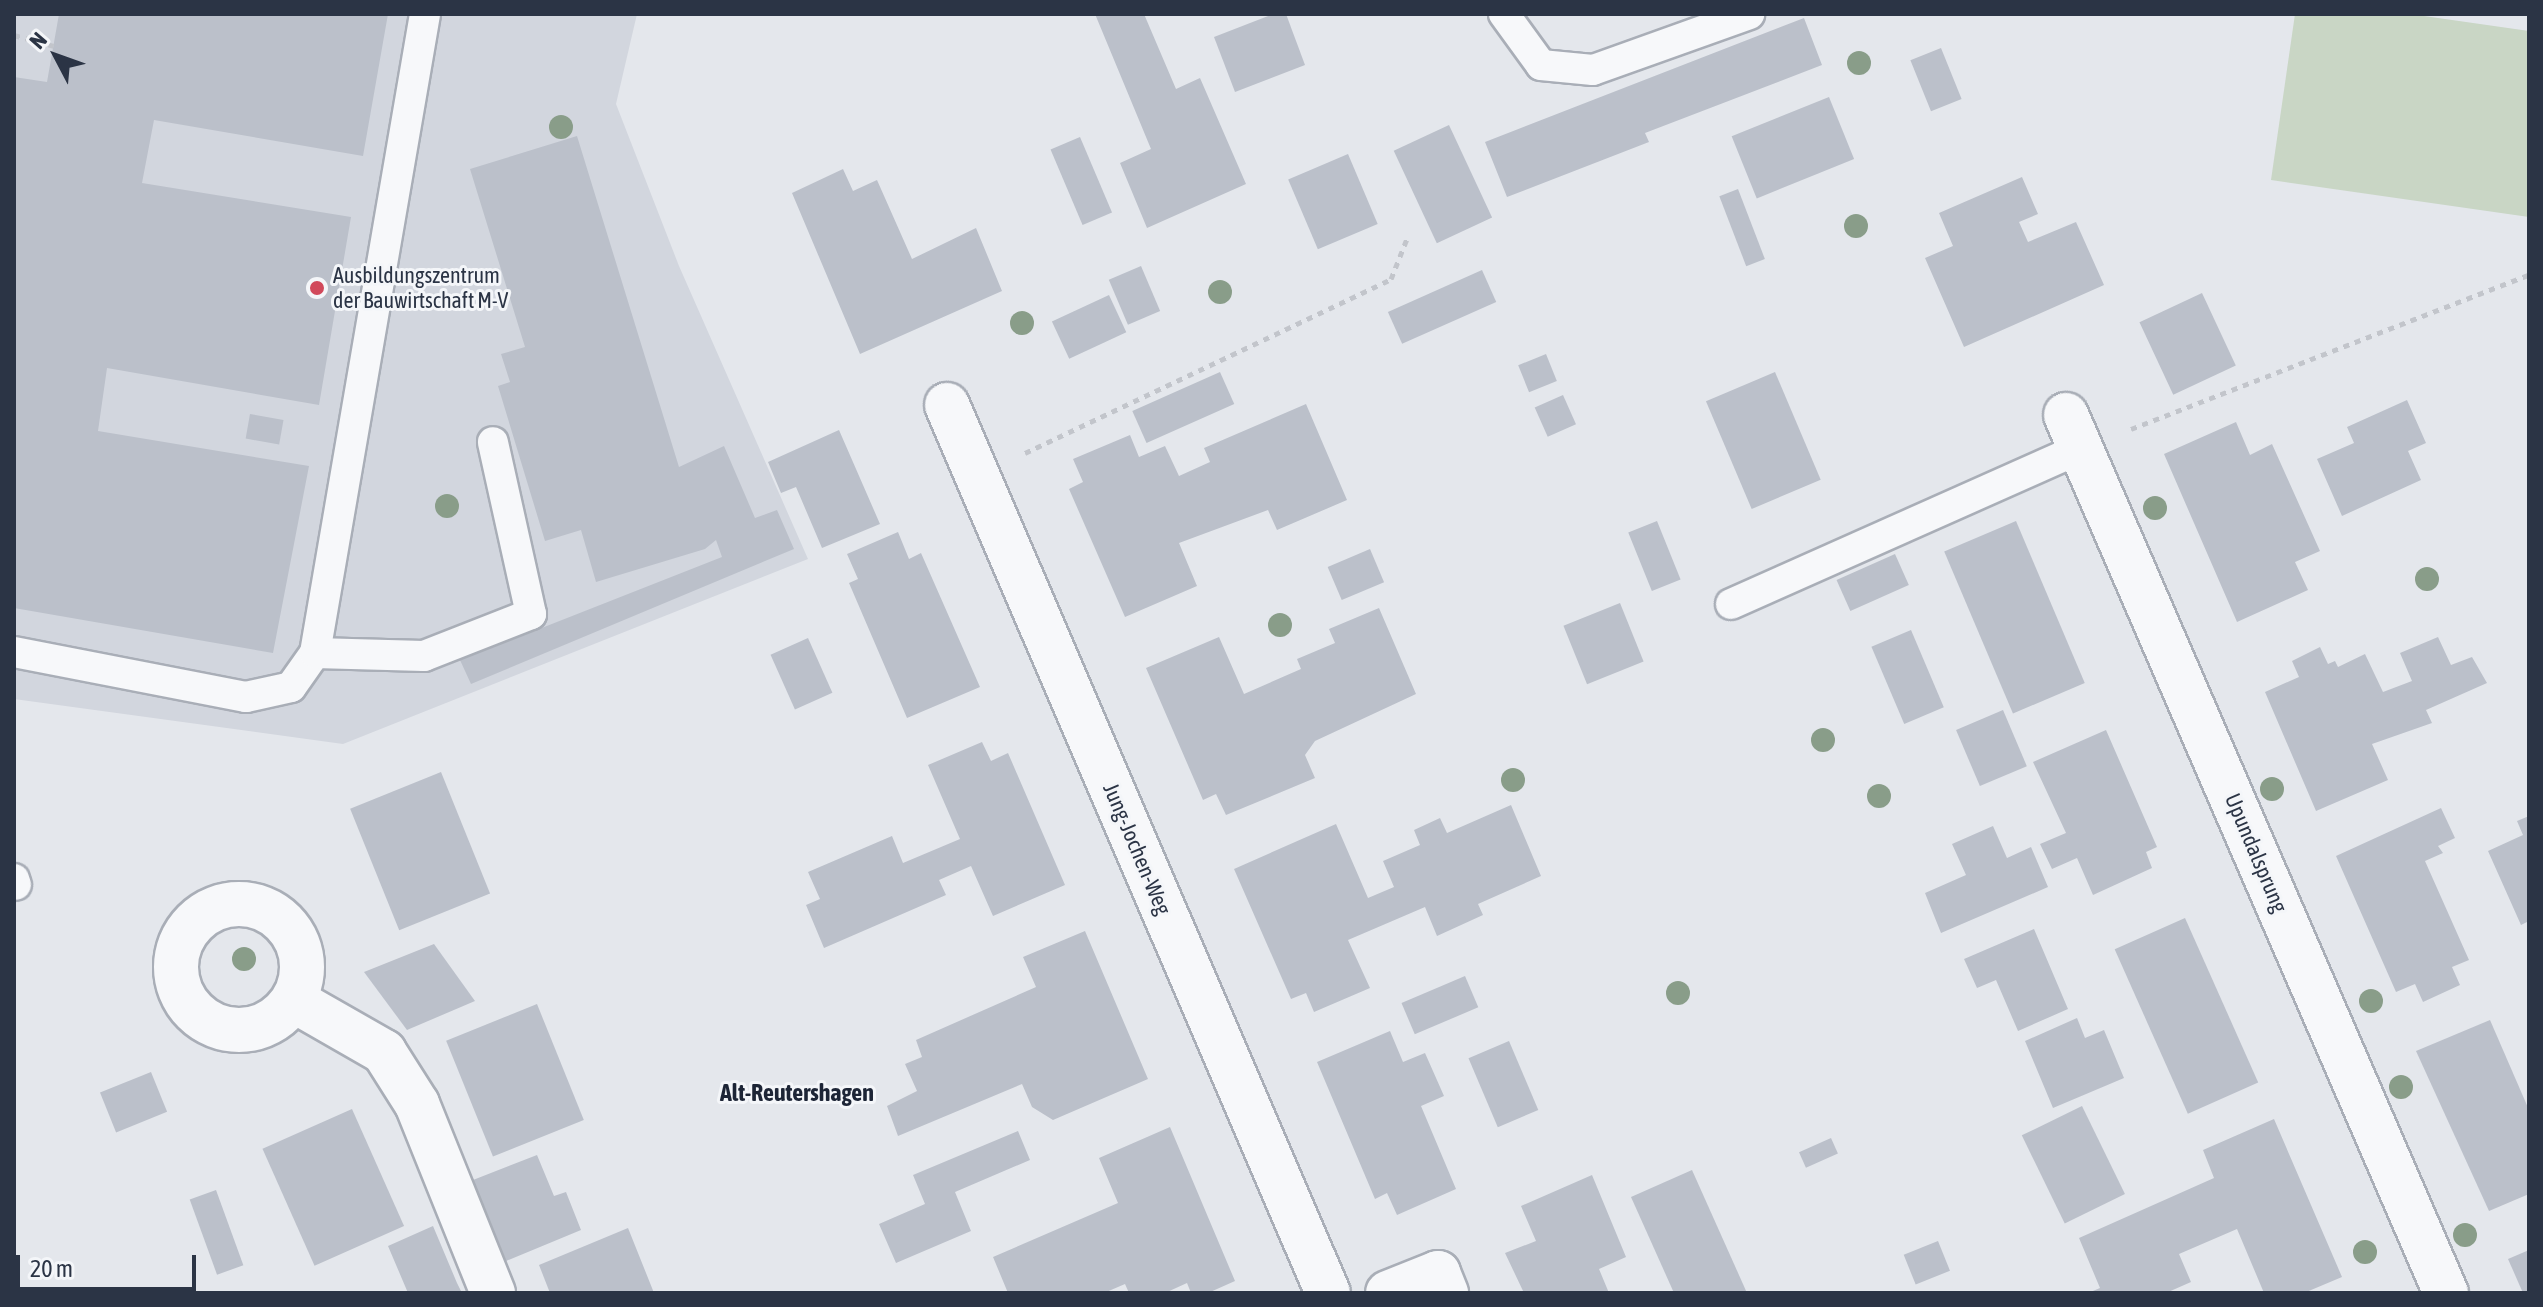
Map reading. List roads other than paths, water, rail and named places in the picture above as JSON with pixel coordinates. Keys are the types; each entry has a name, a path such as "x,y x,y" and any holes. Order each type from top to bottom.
{"street":[{"name":"Jung-Jochen-Weg","path":"947,405 1328,1293"},
{"name":"Upundalsprung","path":"2074,431 2446,1293"},
{"path":"295,1001 384,1052 417,1104 493,1293"},
{"path":"1388,1293 1438,1273 1446,1293"}],"lane":[{"path":"14,652 246,697 291,687 315,653 425,14"},
{"path":"1504,14 1541,65 1593,70 1749,14"},
{"path":"1731,604 2074,431"},
{"path":"315,653 424,656 531,614 493,442"}],"place":[{"name":"Ausbildungszentrum der Bauwirtschaft M-V","path":"317,288"}],"district":[{"name":"Alt-Reutershagen","path":"797,1093"}]}
